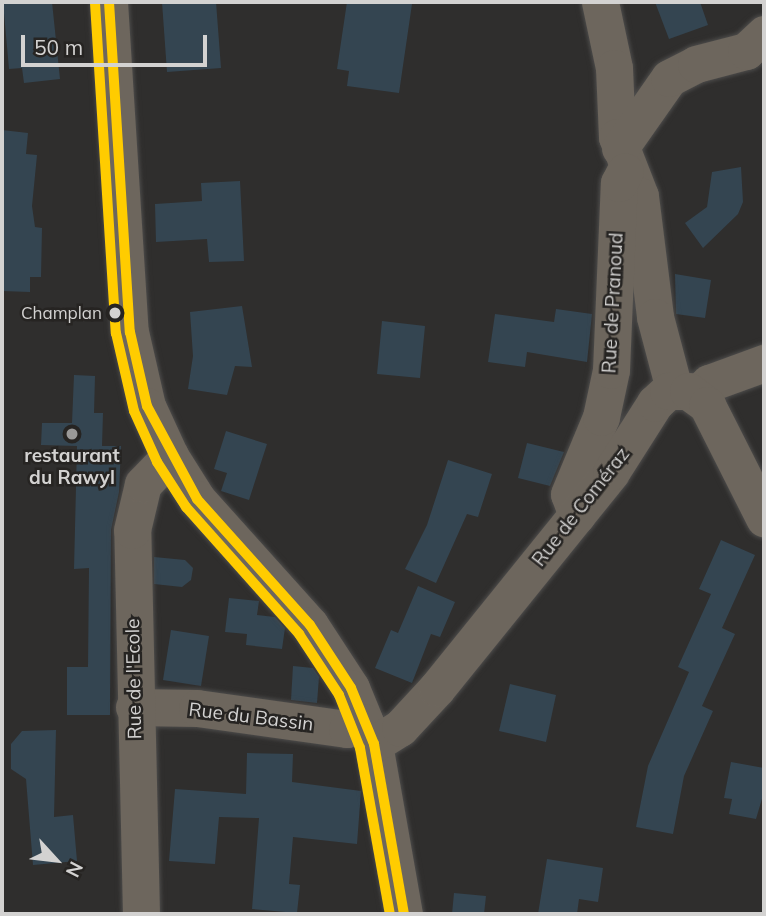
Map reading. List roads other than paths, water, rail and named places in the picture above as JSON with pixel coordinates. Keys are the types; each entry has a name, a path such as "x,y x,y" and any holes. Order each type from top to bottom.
{"street":[{"path":"108,2 130,332 147,406 170,456 203,508 310,625 343,673 370,733 404,914"},
{"name":"Rue de Pranoud","path":"577,514 569,494 601,417 609,380 620,183 624,158 614,68 600,2"},
{"path":"624,158 669,78 696,64 746,51 764,34"},
{"name":"Rue de Pranoud","path":"624,158 640,196 655,317 685,392"},
{"name":"Rue de Coméraz","path":"370,733 395,733 418,710 621,458 659,398 685,392 764,363"},
{"path":"685,392 718,422 764,518"},
{"name":"Rue de l'Ecole","path":"141,914 134,707 133,515 143,484 170,456"},
{"name":"Rue du Bassin","path":"134,707 197,708 370,733"}],"place":[{"name":"Champlan","path":"115,313"},
{"name":"restaurant du Rawyl","path":"72,434"}]}
